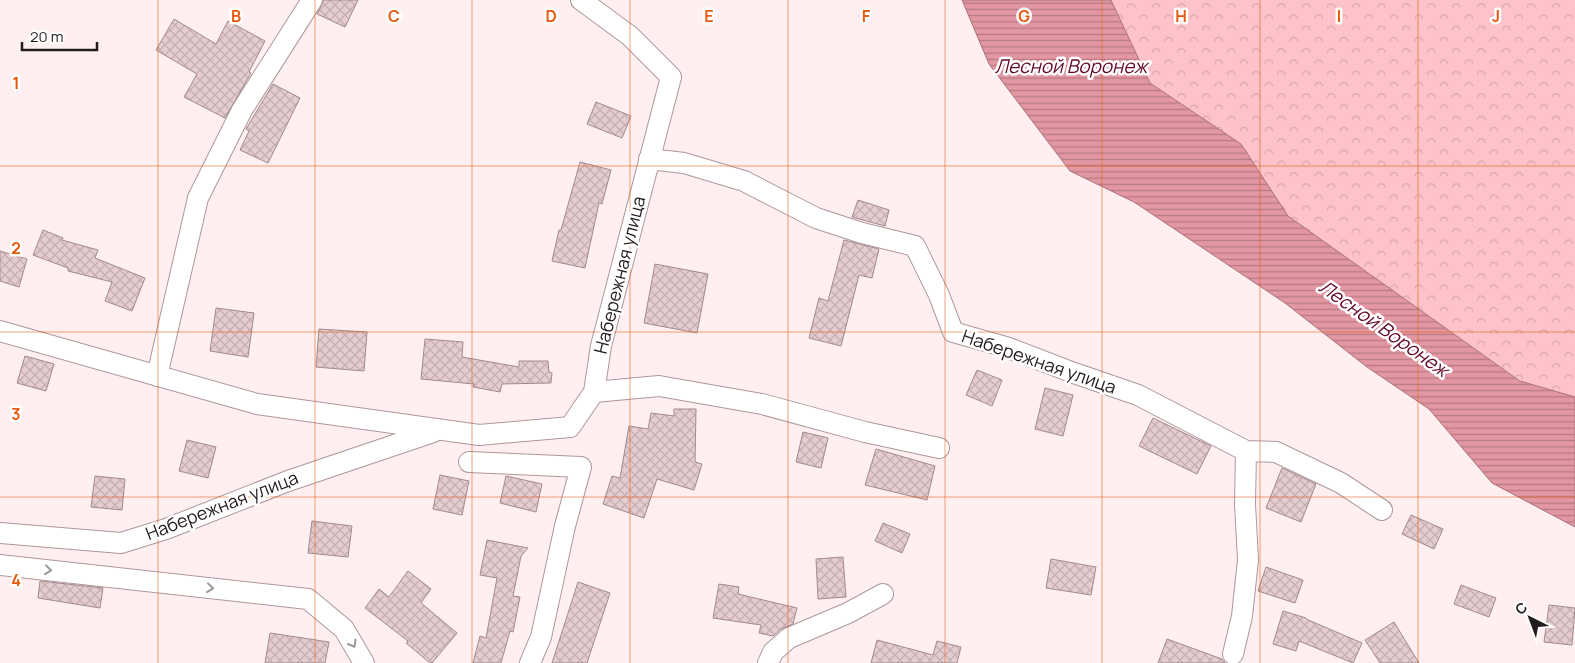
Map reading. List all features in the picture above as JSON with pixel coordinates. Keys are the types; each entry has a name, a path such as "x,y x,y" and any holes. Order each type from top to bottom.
{"street":[{"path":"157,376 198,198 242,110 312,0"},
{"name":"Набережная улица","path":"0,331 257,404 479,435 570,427 594,392 601,346 671,77 630,36 581,0"},
{"name":"Набережная улица","path":"649,159 684,163 744,181 816,218 862,233 915,246 953,332 1006,347 1074,374 1138,396 1246,452 1276,452 1341,483 1382,510"},
{"path":"594,392 659,386 762,404 865,432 939,448"},
{"name":"Набережная улица","path":"0,533 122,543 166,529 288,480 437,430"},
{"path":"1233,654 1242,616 1248,560 1245,504 1246,452"},
{"path":"469,462 581,466 565,526 541,637 530,663"},
{"path":"0,565 308,599 344,629 364,663"},
{"path":"768,663 773,652 789,638 848,613 883,594"}],"green space":[{"path":"1111,0 1575,0 1575,397 1521,381 1287,216 1241,144 1150,83"}],"water":[{"name":"Лесной Воронеж","path":"962,0 1111,0 1150,83 1241,144 1288,216 1520,381 1575,397 1575,527 1492,483 1429,409 1367,367 1285,303 1134,202 1070,171 989,64"}],"building":[{"path":"324,0 358,0 345,27 317,14"},
{"path":"174,19 216,44 228,21 265,41 249,72 251,73 225,118 184,97 197,74 156,50"},
{"path":"273,84 300,98 268,163 240,150 249,131 246,129"},
{"path":"596,102 631,116 622,138 587,124"},
{"path":"580,162 611,170 602,204 599,203 585,268 552,261 559,230 561,230"},
{"path":"858,200 889,210 885,226 852,217"},
{"path":"43,230 63,238 62,240 98,250 95,258 145,278 132,311 105,301 112,282 68,271 68,268 33,255"},
{"path":"844,240 879,249 872,278 859,275 841,346 809,338 819,298 828,301"},
{"path":"0,251 27,259 19,287 0,281"},
{"path":"655,264 708,274 697,333 644,323"},
{"path":"216,308 254,313 248,357 210,351"},
{"path":"319,329 367,332 364,371 316,367"},
{"path":"425,339 463,342 462,357 519,367 519,361 548,361 549,372 552,373 551,383 502,384 500,392 473,387 474,384 421,379"},
{"path":"25,356 54,364 46,391 17,383"},
{"path":"977,370 1002,380 992,406 966,395"},
{"path":"1045,388 1073,395 1063,436 1035,429"},
{"path":"674,409 696,409 695,462 702,464 694,490 657,479 644,518 603,504 612,476 620,478 629,426 648,429 651,413 674,416"},
{"path":"1153,418 1211,446 1197,474 1139,446"},
{"path":"803,432 828,438 821,468 796,462"},
{"path":"187,440 216,447 208,478 179,471"},
{"path":"876,449 935,466 927,500 865,485"},
{"path":"1282,468 1316,484 1301,522 1266,508"},
{"path":"440,475 469,481 462,515 433,509"},
{"path":"95,476 125,479 122,510 91,507"},
{"path":"506,476 542,484 536,512 500,503"},
{"path":"1411,515 1443,529 1434,549 1402,534"},
{"path":"312,521 352,526 348,557 308,553"},
{"path":"883,523 910,534 902,553 875,541"},
{"path":"487,540 528,548 521,556 513,596 520,597 513,632 510,631 501,663 473,663 480,636 486,638 497,578 480,575"},
{"path":"843,557 846,597 818,599 816,559"},
{"path":"1051,559 1096,567 1091,595 1046,588"},
{"path":"1266,567 1303,580 1295,603 1258,591"},
{"path":"408,571 431,589 421,603 457,633 432,663 406,643 408,641 365,608 379,589 389,597"},
{"path":"40,581 103,588 100,608 38,598"},
{"path":"578,582 610,593 587,663 552,663"},
{"path":"719,584 739,587 738,594 797,608 793,624 781,629 773,636 759,633 761,625 713,618"},
{"path":"1461,585 1496,598 1489,617 1454,604"},
{"path":"1549,605 1575,608 1572,645 1544,642"},
{"path":"1283,611 1306,618 1362,643 1353,663 1299,641 1296,651 1273,644"},
{"path":"1394,622 1419,663 1380,663 1365,640"},
{"path":"270,633 329,642 325,663 265,663"},
{"path":"1167,639 1222,659 1225,663 1158,663"},
{"path":"877,640 933,655 937,641 961,647 957,663 871,663"}]}
